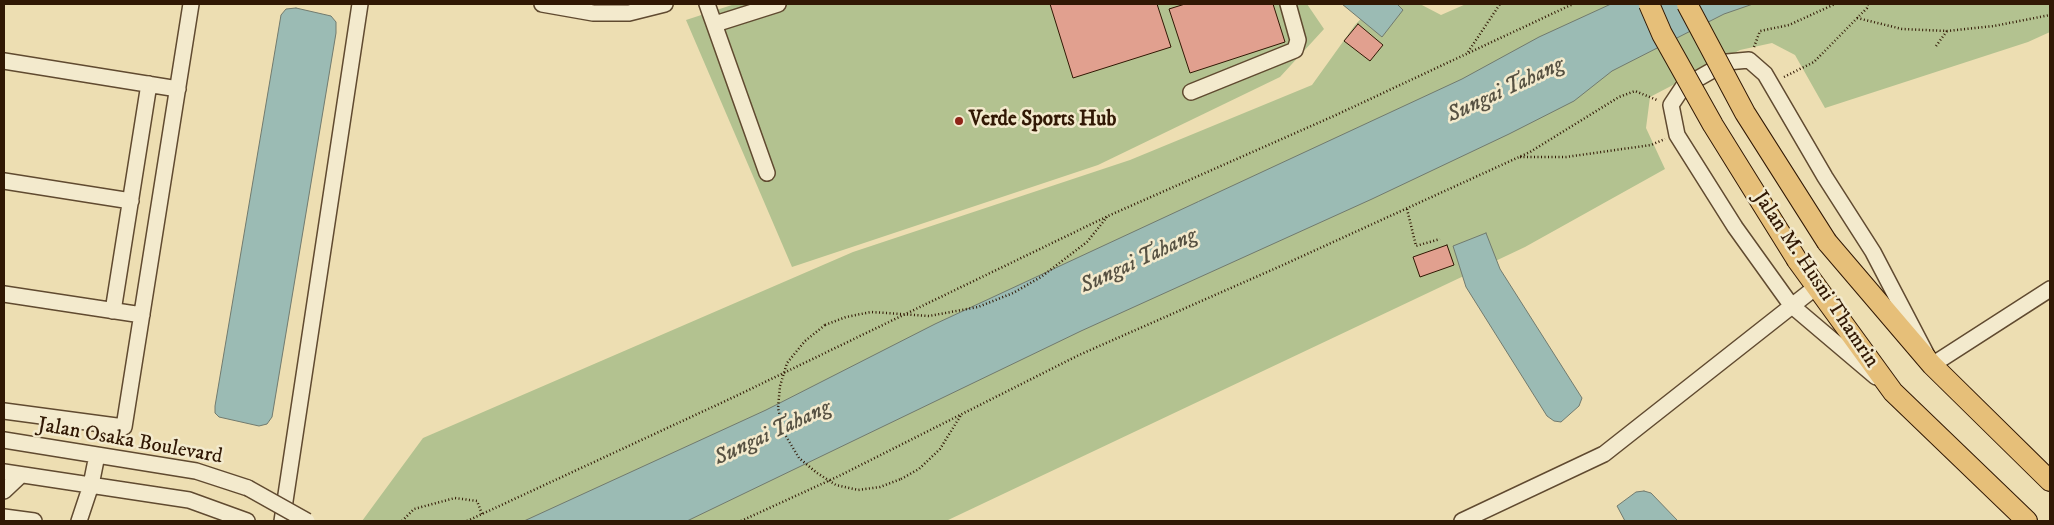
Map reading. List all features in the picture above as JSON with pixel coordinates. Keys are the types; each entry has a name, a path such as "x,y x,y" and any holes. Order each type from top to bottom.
{"main road":[{"name":"Jalan M. Husni Thamrin","path":"1649,4 1662,34 1713,125 1816,287 1893,392 2027,521"},
{"name":"Jalan M. Husni Thamrin","path":"1686,4 1745,112 1827,242 1932,365 2050,481"}],"street":[{"path":"4,410 124,427 192,4"},
{"path":"282,521 360,4"},
{"path":"542,4 593,12 630,12 665,4"},
{"path":"707,4 767,173"},
{"path":"714,24 778,4"},
{"path":"1191,92 1295,50 1298,40 1288,4"},
{"path":"1893,392 1791,305 1735,228 1677,134 1671,105 1683,87 1727,62 1749,60 1765,74 1825,177 1873,252 1932,365 2050,289"},
{"path":"4,61 178,89"},
{"path":"113,311 149,84"},
{"path":"4,181 130,201"},
{"path":"1462,521 1604,454 1816,287"},
{"path":"4,294 142,315"},
{"name":"Jalan Osaka Boulevard","path":"4,440 196,471 248,488 307,521"},
{"path":"79,521 92,485 97,455"},
{"path":"4,472 189,500 241,519"},
{"path":"4,491 21,475"},
{"path":"4,517 34,521"}],"path":[{"path":"1467,54 1500,4"},
{"path":"467,521 743,393 1108,216 1336,115 1573,4"},
{"path":"1749,60 1760,31 1789,25 1835,4"},
{"path":"1772,84 1814,62 1868,4"},
{"path":"1857,18 1902,29 1947,31 1994,26 2050,15"},
{"path":"1936,46 1947,31"},
{"path":"742,521 1079,355 1407,209 1518,157 1619,97 1635,92 1671,105"},
{"path":"1518,157 1566,157 1642,146 1677,134"},
{"path":"1407,209 1416,246 1440,238"},
{"path":"962,414 940,449 919,469 901,479 880,487 858,490 836,485 817,473 799,458 784,433 778,408 780,386 787,363 805,340 825,325 846,317 871,312 929,316 978,307 1013,293 1041,278 1087,242 1108,216"},
{"path":"402,521 414,509 455,498 477,501 482,514"}],"green space":[{"name":"Verde Sports Hub","path":"735,4 1307,4 1324,29 1280,77 1098,165 792,267 686,20"},
{"path":"1375,4 1420,4 1441,15 1466,4 2050,4 2050,32 2028,42 1825,108 1795,55 1772,43 1740,50 1650,97 1646,128 1665,169 1525,247 946,521 362,521 423,438 853,252 1130,160 1312,85 1355,25"}],"water":[{"path":"1342,4 1397,4 1403,10 1382,37"},
{"name":"Sungai Tahang","path":"1611,4 1753,4 1724,14 1612,71 1574,101 1509,134 1372,199 1081,331 687,521 524,521 766,410 935,324 1462,79 1539,37"},
{"path":"296,8 331,16 336,22 336,33 272,417 267,424 259,426 219,417 215,413 215,406 281,15 286,9"},
{"path":"1486,233 1500,269 1582,398 1579,406 1561,422 1554,421 1547,416 1466,287 1453,246"},
{"path":"1644,491 1651,493 1678,521 1625,521 1617,506 1636,492"}],"building":[{"path":"1050,4 1157,4 1171,47 1073,78"},
{"path":"1185,4 1273,4 1285,42 1190,73 1169,9"},
{"path":"1358,24 1383,45 1370,61 1344,41"},
{"path":"1447,245 1454,265 1420,277 1413,257"}],"place":[{"name":"Verde Sports Hub","path":"959,121"}]}
